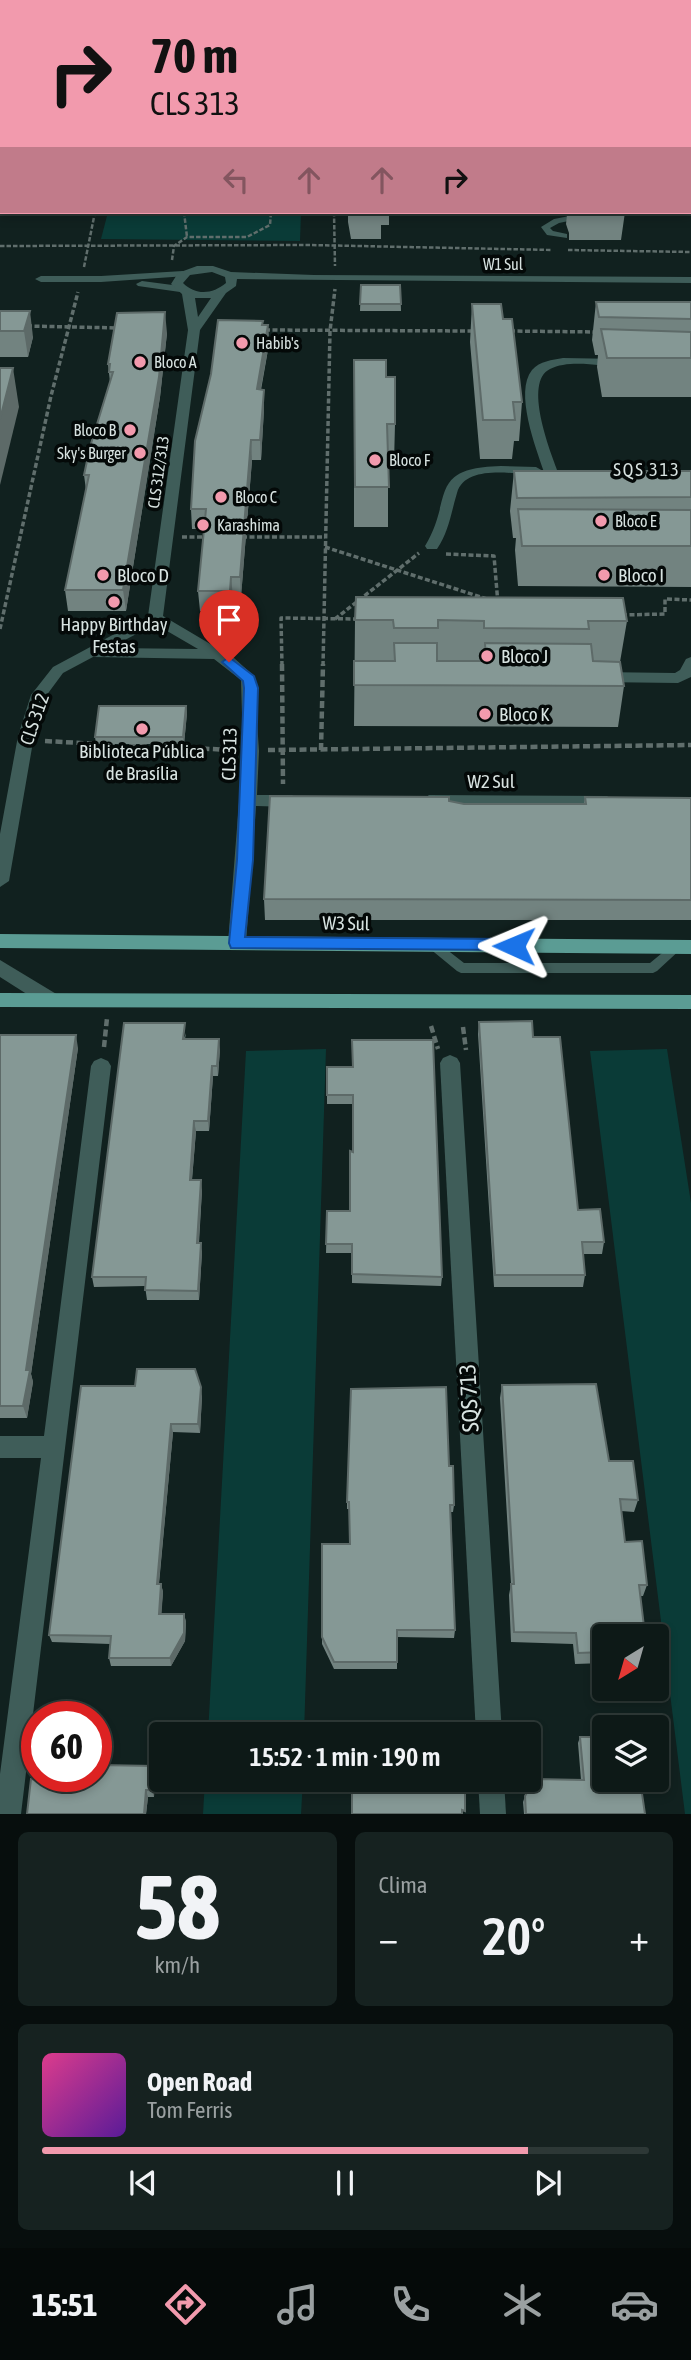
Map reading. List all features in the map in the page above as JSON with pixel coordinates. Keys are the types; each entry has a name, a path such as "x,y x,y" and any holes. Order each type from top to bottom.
{"main road":[{"name":"W3 Sul","path":"0,941 684,947"},
{"path":"0,1000 691,1002"}],"street":[{"name":"W1 Sul","path":"177,274 213,269 229,275 314,278 691,280"},
{"path":"41,279 101,279 177,274 177,284 184,291"},
{"path":"225,290 232,284 229,275"},
{"name":"W1 Sul","path":"184,291 210,295 225,290 314,278"},
{"path":"101,279 184,291"},
{"name":"CLS 312/313","path":"194,330 225,290"},
{"name":"CLS 312/313","path":"155,618 194,330 184,291"},
{"path":"435,552 443,529 451,486 458,478 479,470 557,472 533,414 532,381 540,369 555,364 640,363"},
{"name":"CLS 312","path":"0,881 8,793 39,695 58,670 155,618"},
{"name":"CLS 313","path":"155,618 215,654 249,679 251,751 237,943"},
{"path":"91,653 215,654"},
{"path":"582,677 678,678 687,673 691,662"},
{"path":"248,800 303,801"},
{"name":"W2 Sul","path":"413,802 621,802"},
{"path":"0,967 51,1000"},
{"name":"SQS 713","path":"450,1063 488,1722"},
{"path":"8,1814 101,1066"},
{"path":"0,1447 53,1447"},
{"path":"492,1792 493,1814"}],"lane":[{"path":"598,215 612,214"},
{"path":"564,236 550,233 545,228 571,216 587,215"}],"path":[{"path":"0,629 95,214"},
{"path":"184,214 187,237"},
{"path":"174,246 187,237 247,237 270,225 271,214"},
{"path":"0,246 310,245 553,250"},
{"path":"174,246 177,274"},
{"path":"567,250 691,252"},
{"path":"28,326 125,328"},
{"path":"262,330 483,331"},
{"path":"321,750 330,331"},
{"path":"511,331 608,332"},
{"path":"167,537 222,537"},
{"path":"235,537 325,537"},
{"path":"325,547 498,603"},
{"path":"335,619 417,554 435,552 494,555 499,611"},
{"path":"610,615 665,614 665,599 691,600"},
{"path":"303,801 301,790 283,789 281,618 362,619"},
{"path":"25,740 251,751 691,745"},
{"path":"101,1066 110,1000"}],"shaded area":[{"path":"107,214 301,214 300,241 101,239"},
{"path":"326,1049 304,1722 209,1722 246,1051"},
{"path":"667,1049 691,1203 691,1814 685,1814 669,1685 669,1624 661,1624 590,1051"},
{"path":"204,1792 302,1792 301,1814 203,1814"}],"building":[{"path":"361,285 400,285 401,304 360,304"},
{"path":"596,302 691,302 691,319 599,317"},
{"path":"472,304 501,304 503,319 512,319 522,402 513,402 515,420 483,420"},
{"path":"0,311 30,311 24,331 0,331"},
{"path":"165,312 159,377 123,590 65,590 89,475 84,475 90,447 113,372 109,372 108,364 117,313"},
{"path":"218,320 263,321 262,325 268,325 257,389 264,390 260,440 251,440 240,577 231,577 230,591 198,591 206,509 191,509 195,441 211,374"},
{"path":"601,329 691,332 691,358 607,358"},
{"name":"Bloco F","path":"354,360 386,360 386,377 395,377 395,424 387,424 389,487 355,487"},
{"path":"0,368 13,368 0,419"},
{"path":"514,471 691,471 691,497 517,498"},
{"path":"518,509 691,510 691,546 522,546"},
{"path":"356,597 623,598 627,621 588,621 589,629 484,628 484,621 438,620 438,628 394,628 393,620 355,620"},
{"path":"394,643 437,643 437,661 486,661 485,643 591,644 593,661 620,662 624,686 354,685 354,661 395,661"},
{"name":"Biblioteca Pública de Brasília","path":"99,706 186,706 183,737 95,737"},
{"path":"270,796 449,797 449,801 464,804 586,804 585,797 691,798 691,900 264,899"},
{"path":"532,1021 533,1037 560,1037 578,1210 600,1209 604,1242 582,1242 585,1275 495,1275 479,1022"},
{"path":"124,1023 185,1023 183,1039 219,1039 217,1066 212,1066 208,1121 194,1121 190,1180 201,1180 197,1243 201,1243 198,1291 145,1290 146,1277 92,1277"},
{"path":"0,1035 76,1035 26,1370 30,1370 23,1406 0,1406"},
{"path":"352,1040 433,1040 442,1277 352,1274 352,1244 326,1244 327,1211 350,1211 350,1151 353,1152 353,1095 327,1095 327,1067 353,1067"},
{"path":"137,1369 195,1369 201,1387 198,1424 171,1424 157,1584 161,1584 159,1614 184,1614 184,1633 170,1658 109,1658 111,1636 49,1635 81,1386 135,1386"},
{"path":"596,1384 609,1461 633,1461 638,1500 620,1499 625,1542 642,1541 647,1585 639,1585 644,1624 592,1624 592,1652 578,1653 576,1633 514,1632 511,1584 514,1584 502,1385"},
{"path":"446,1387 449,1466 453,1466 454,1505 450,1505 455,1630 397,1630 397,1662 334,1662 322,1637 322,1544 350,1544 347,1502 351,1389"},
{"path":"580,1737 592,1737 592,1792 642,1792 645,1814 526,1814 525,1796 527,1792 541,1792 541,1779 584,1780"},
{"path":"112,1765 149,1766 149,1790 146,1790 144,1814 27,1814 30,1792 112,1792"},
{"path":"352,1792 465,1792 465,1811 462,1810 462,1814 352,1814"}],"place":[{"name":"Habib's","path":"242,343"},
{"name":"Bloco A","path":"140,362"},
{"name":"Bloco B","path":"130,430"},
{"name":"Sky's Burger","path":"140,453"},
{"name":"Bloco F","path":"375,460"},
{"name":"Bloco C","path":"221,497"},
{"name":"Bloco E","path":"601,521"},
{"name":"Karashima","path":"203,525"},
{"name":"Bloco D","path":"103,575"},
{"name":"Bloco I","path":"604,575"},
{"name":"Happy Birthday Festas","path":"114,602"},
{"name":"Bloco J","path":"487,656"},
{"name":"Bloco K","path":"485,714"},
{"name":"Biblioteca Pública de Brasília","path":"142,729"}],"district":[{"name":"SQS 313","path":"647,470"}],"route":[{"path":"229,662 249,679 251,688 251,751 237,943 514,946"}]}
